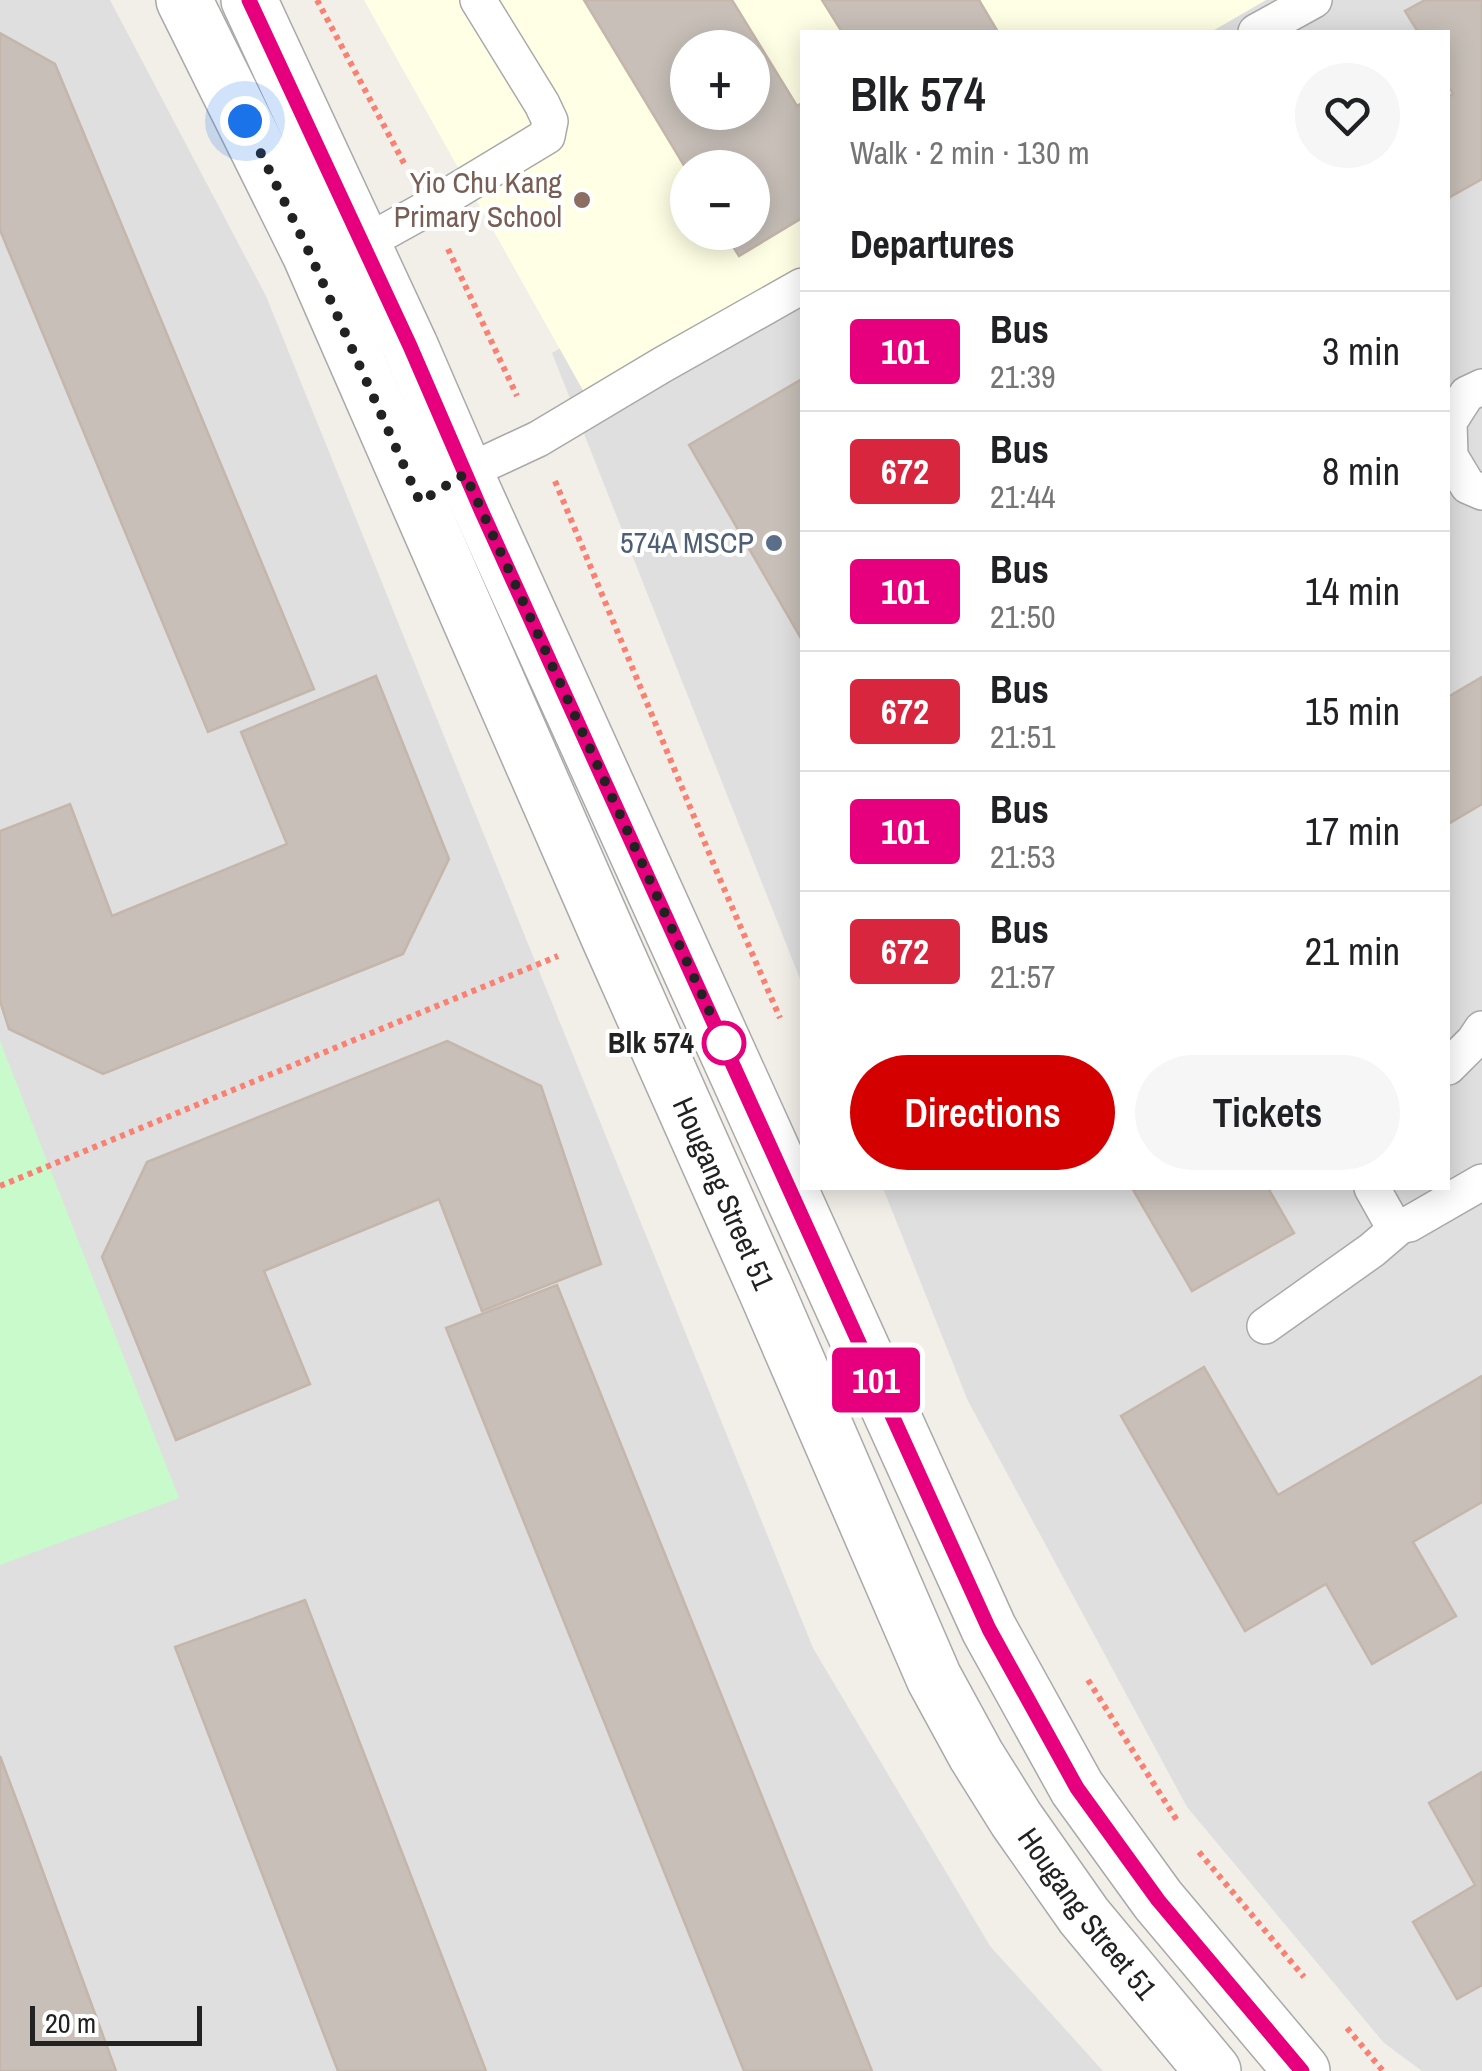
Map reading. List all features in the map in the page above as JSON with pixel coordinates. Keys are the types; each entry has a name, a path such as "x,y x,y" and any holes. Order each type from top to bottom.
{"street":[{"name":"Hougang Street 51","path":"184,0 310,254 442,488 989,1629 1077,1788 1158,1900 1302,2071"},
{"name":"Hougang Street 51","path":"249,0 363,244 442,488 608,935 934,1678 1016,1819 1084,1916 1213,2071"}],"lane":[{"path":"363,244 547,136 550,121 542,104 478,0"},
{"path":"1260,30 1314,0"},
{"path":"442,488 538,440 800,287"},
{"path":"1450,419 1468,394 1482,387"},
{"path":"1450,456 1468,486 1482,492"},
{"path":"1450,1065 1482,1029"},
{"path":"1265,1326 1400,1226 1482,1182"},
{"path":"1373,1190 1390,1220 1400,1226"}],"path":[{"path":"317,0 428,208 538,440 787,1034"},
{"path":"0,1186 608,935"},
{"path":"1085,1675 1179,1823"},
{"path":"1189,1840 1310,1984"},
{"path":"1346,2028 1383,2071"}],"shaded area":[{"path":"0,0 110,0 266,296 813,1648 990,1946 1103,2071 0,2071"},
{"name":"Yio Chu Kang Primary School","path":"364,0 1266,0 1214,30 800,30 800,276 589,401"},
{"path":"1152,0 1482,0 1482,2071 1422,2071 1384,2043 1187,1807 968,1401 884,1190 1450,1190 1450,30 1100,30"},
{"path":"800,207 800,979 552,353 727,250 770,250 770,225"}],"green space":[{"path":"0,1041 179,1498 0,1565"}],"building":[{"path":"584,0 732,0 750,30 670,30 670,130 770,130 770,62 797,106 800,104 800,219 770,237 770,150 675,150"},
{"path":"822,0 979,0 997,30 841,30"},
{"path":"1425,0 1482,0 1482,179 1450,197 1450,30 1417,30 1405,11"},
{"path":"0,33 55,64 314,689 208,732 0,230"},
{"name":"574A MSCP","path":"800,380 800,637 689,445"},
{"path":"376,676 449,859 403,954 103,1074 9,1029 0,1001 0,831 70,804 112,916 287,844 241,732"},
{"path":"1482,677 1482,804 1450,823 1450,696"},
{"path":"447,1041 541,1086 601,1264 482,1311 439,1199 264,1271 310,1384 176,1440 102,1257 147,1162"},
{"path":"1133,1190 1269,1190 1294,1233 1192,1291"},
{"path":"557,1285 872,2071 744,2071 446,1328"},
{"path":"1204,1367 1278,1495 1482,1376 1482,1502 1413,1542 1456,1616 1372,1664 1326,1584 1245,1631 1121,1416"},
{"path":"305,1600 486,2071 338,2071 175,1647"},
{"path":"0,1756 24,1820 116,2071 0,2071"},
{"path":"1482,1772 1482,1985 1457,1999 1413,1922 1475,1885 1429,1803"}],"bus line":[{"name":"101","path":"249,0 410,346 989,1629 1077,1788 1158,1900 1302,2071"}],"place":[{"name":"Yio Chu Kang Primary School","path":"582,200"},
{"name":"574A MSCP","path":"774,543"},
{"name":"Blk 574","path":"724,1043"}],"route":[{"path":"245,121 310,254 420,502 465,474 727,1050 724,1043"}]}
